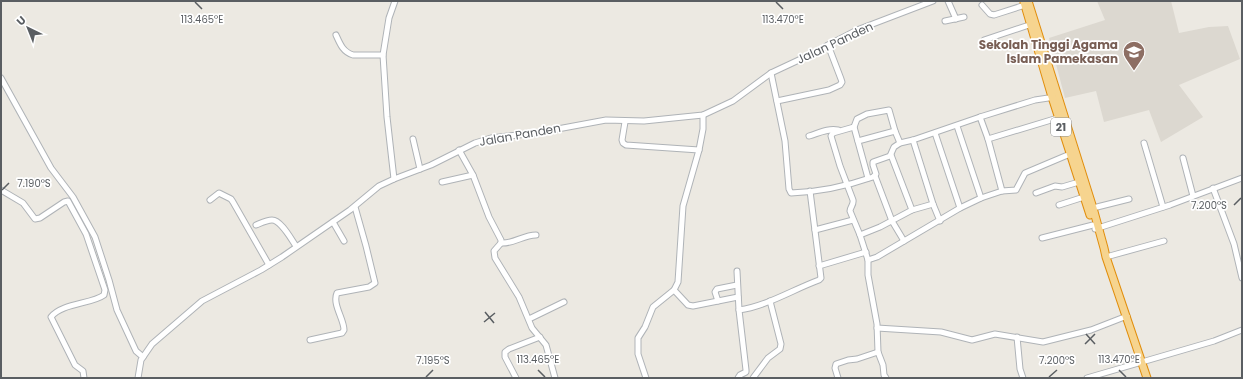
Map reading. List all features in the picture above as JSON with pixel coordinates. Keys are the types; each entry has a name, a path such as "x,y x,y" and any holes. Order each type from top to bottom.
{"highway":[{"name":"21","path":"1026,2 1061,117 1093,208 1096,227"},
{"name":"21","path":"1061,117 1070,154 1079,182 1127,316 1147,378"}],"street":[{"path":"394,179 387,117 384,55 390,18 395,1"},
{"name":"Jalan Panden","path":"138,378 143,357 152,344 202,301 269,265 355,207 379,186 420,169 475,143 491,138 536,133 606,120 625,122 703,115 733,101 771,74 858,30 933,1"},
{"path":"948,1 956,19"},
{"path":"982,5 992,15 1026,2"},
{"path":"945,21 964,17"},
{"path":"984,40 1033,24"},
{"path":"336,35 348,54 384,55"},
{"path":"777,101 828,90 842,84 828,45"},
{"path":"771,74 784,141 789,191 792,193 847,185 875,176"},
{"path":"1,78 51,168 73,197 93,232 107,271 116,310 136,351 143,357"},
{"path":"912,210 891,155 894,147 900,143 957,126 980,117 1055,97"},
{"path":"868,178 854,127 856,120 859,117 889,109 892,114 895,131 900,143"},
{"path":"646,378 638,354 638,338 653,307 674,290 678,282 680,275 684,200 699,150 703,115"},
{"path":"980,117 988,139 1002,191"},
{"path":"988,139 1061,117"},
{"path":"625,122 622,140 626,145 699,150"},
{"path":"957,126 981,198"},
{"path":"854,127 833,133 831,136 853,202 850,208 853,220 860,235 868,260 868,275 877,328 878,352 883,364 884,377"},
{"path":"809,136 833,129 841,131"},
{"path":"858,141 895,131"},
{"path":"935,133 960,208"},
{"path":"413,139 420,169"},
{"path":"913,140 933,204 940,221"},
{"path":"1144,143 1163,207"},
{"path":"459,150 473,174 489,217 501,240 501,243"},
{"path":"868,260 877,257 960,208 981,198 1002,191 1016,190 1025,173 1070,154"},
{"path":"891,155 873,162 873,165 876,174 875,176 892,221 904,241"},
{"path":"1183,158 1193,196"},
{"path":"442,182 473,174"},
{"path":"1042,238 1096,227 1163,207 1242,178"},
{"path":"1036,192 1055,186 1062,187 1079,182"},
{"path":"1213,188 1234,244 1242,278"},
{"path":"1,190 23,203 35,220 68,201 86,234 105,290 104,295 99,298 73,305 51,317 76,365 83,371 84,378"},
{"path":"739,310 753,308 821,278 810,191"},
{"path":"210,200 219,193 231,199 269,265"},
{"path":"1059,205 1084,197"},
{"path":"1093,208 1130,199"},
{"path":"860,235 892,221 912,210 933,204"},
{"path":"310,340 342,333 344,330 336,298 337,293 370,287 375,283 355,207"},
{"path":"256,225 272,220 276,221 281,224 296,246"},
{"path":"815,230 853,220"},
{"path":"333,222 344,241"},
{"path":"501,243 509,244 523,237 536,235"},
{"path":"1105,254 1164,241"},
{"path":"501,243 494,251 495,258 519,297 532,328 546,345 555,378"},
{"path":"819,266 866,252"},
{"path":"737,271 739,310 746,370 746,372 738,378"},
{"path":"718,302 715,292 717,289 738,286"},
{"path":"674,290 691,306 738,297"},
{"path":"753,378 768,358 778,351 781,344 770,301"},
{"path":"529,319 564,302"},
{"path":"877,328 941,332 972,340 991,334 1043,342 1091,330 1127,316"},
{"path":"1087,378 1214,341 1242,330"},
{"path":"516,378 504,352 509,348 540,337"},
{"path":"1017,338 1020,369 1023,378"},
{"path":"838,378 835,368 836,364 878,352"}],"shaded area":[{"name":"Sekolah Tinggi Agama Islam Pamekasan","path":"1097,1 1171,1 1179,33 1209,27 1228,26 1240,59 1179,85 1203,117 1161,142 1149,110 1104,122 1096,91 1065,98 1049,38 1105,20"}],"place":[{"name":"Sekolah Tinggi Agama Islam Pamekasan","path":"1134,72"}]}
